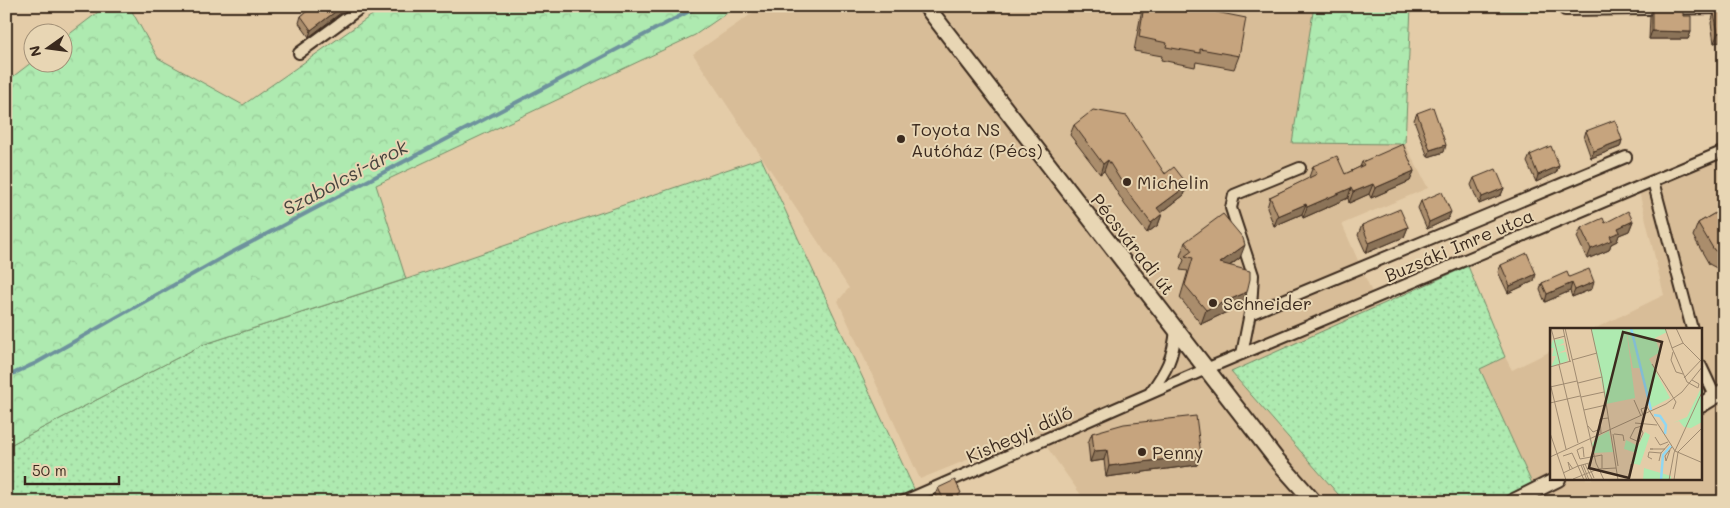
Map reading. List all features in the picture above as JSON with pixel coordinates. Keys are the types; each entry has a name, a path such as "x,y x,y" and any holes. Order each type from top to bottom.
{"main road":[{"name":"Pécsváradi út","path":"926,6 1276,459 1313,500"},
{"path":"1702,404 1720,393"},
{"path":"1512,502 1556,480"}],"street":[{"path":"300,53 363,6"},
{"path":"1565,10 1724,8"},
{"name":"Buzsáki Imre utca","path":"1206,369 1724,151"},
{"path":"1250,314 1626,157"},
{"path":"1242,354 1250,314 1253,275 1231,208 1234,195 1300,168"},
{"path":"1653,181 1692,328"},
{"path":"1149,394 1168,367 1174,352 1176,330"},
{"path":"1702,367 1720,393"},
{"name":"Kishegyi dűlő","path":"902,502 925,498 1206,369"}],"shaded area":[{"path":"763,6 1314,6 1292,143 1405,144 1428,188 1342,224 1378,306 1231,372 1345,502 1086,502 1036,432 920,479 838,301 849,288 693,54"},
{"path":"1724,146 1724,502 1532,502 1539,499 1480,368 1505,357 1512,370 1550,351 1550,480 1702,480 1702,328 1596,328 1664,295 1636,179"}],"green space":[{"path":"106,6 129,6 158,58 243,105 385,6 737,6 695,35 376,185 406,279 202,345 6,447 6,82 22,70 22,72 72,72 72,32"},
{"path":"1314,6 1411,6 1405,144 1292,143"},
{"path":"1458,6 1548,6 1548,12 1459,9"},
{"path":"761,158 915,491 886,502 6,502 6,447 202,345 407,279"},
{"path":"1468,266 1505,357 1480,369 1539,499 1532,502 1345,502 1231,372"}],"building":[{"path":"314,6 343,6 311,30 301,16"},
{"path":"1144,6 1217,6 1216,12 1246,18 1239,56 1200,49 1200,53 1166,47 1167,43 1139,37"},
{"path":"1683,8 1683,16 1691,16 1691,32 1652,31 1652,9"},
{"path":"1724,11 1724,32 1718,33 1714,13"},
{"path":"1433,107 1446,145 1430,150 1417,113"},
{"path":"1093,110 1127,116 1165,174 1174,167 1188,185 1157,208 1162,214 1151,223 1129,194 1108,160 1103,164 1074,125"},
{"path":"1615,120 1622,140 1594,151 1586,131"},
{"path":"1403,144 1414,171 1375,188 1373,184 1353,192 1351,188 1307,207 1306,204 1278,216 1270,197 1317,174 1313,166 1337,156 1345,174 1364,165 1362,162"},
{"path":"1551,146 1559,166 1538,175 1530,155"},
{"path":"1496,169 1504,188 1482,197 1474,178"},
{"path":"1442,192 1451,212 1429,222 1421,201"},
{"path":"1724,208 1724,256 1714,250 1698,223"},
{"path":"1400,209 1408,227 1369,243 1362,225"},
{"path":"1628,211 1633,221 1618,228 1620,232 1610,236 1612,240 1591,249 1581,228 1603,218 1605,223"},
{"path":"1223,214 1243,238 1245,245 1220,263 1250,271 1250,279 1247,292 1206,310 1185,285 1193,258 1185,256 1192,251 1185,242"},
{"path":"1527,253 1536,274 1510,286 1501,265"},
{"path":"1589,269 1594,282 1575,290 1572,283 1547,294 1542,283 1567,272 1569,277"},
{"name":"Penny","path":"1196,416 1201,455 1109,466 1107,450 1094,451 1092,433 1124,424"},
{"path":"955,480 961,493 958,495 962,502 945,502 938,488"},
{"path":"1237,495 1242,502 1228,502"}],"waterway":[{"name":"Szabolcsi-árok","path":"6,377 36,363 225,256 699,6"}],"place":[{"name":"Toyota NS Autóház (Pécs)","path":"901,139"},
{"name":"Michelin","path":"1127,182"},
{"name":"Schneider","path":"1213,303"},
{"name":"Penny","path":"1142,452"}]}
